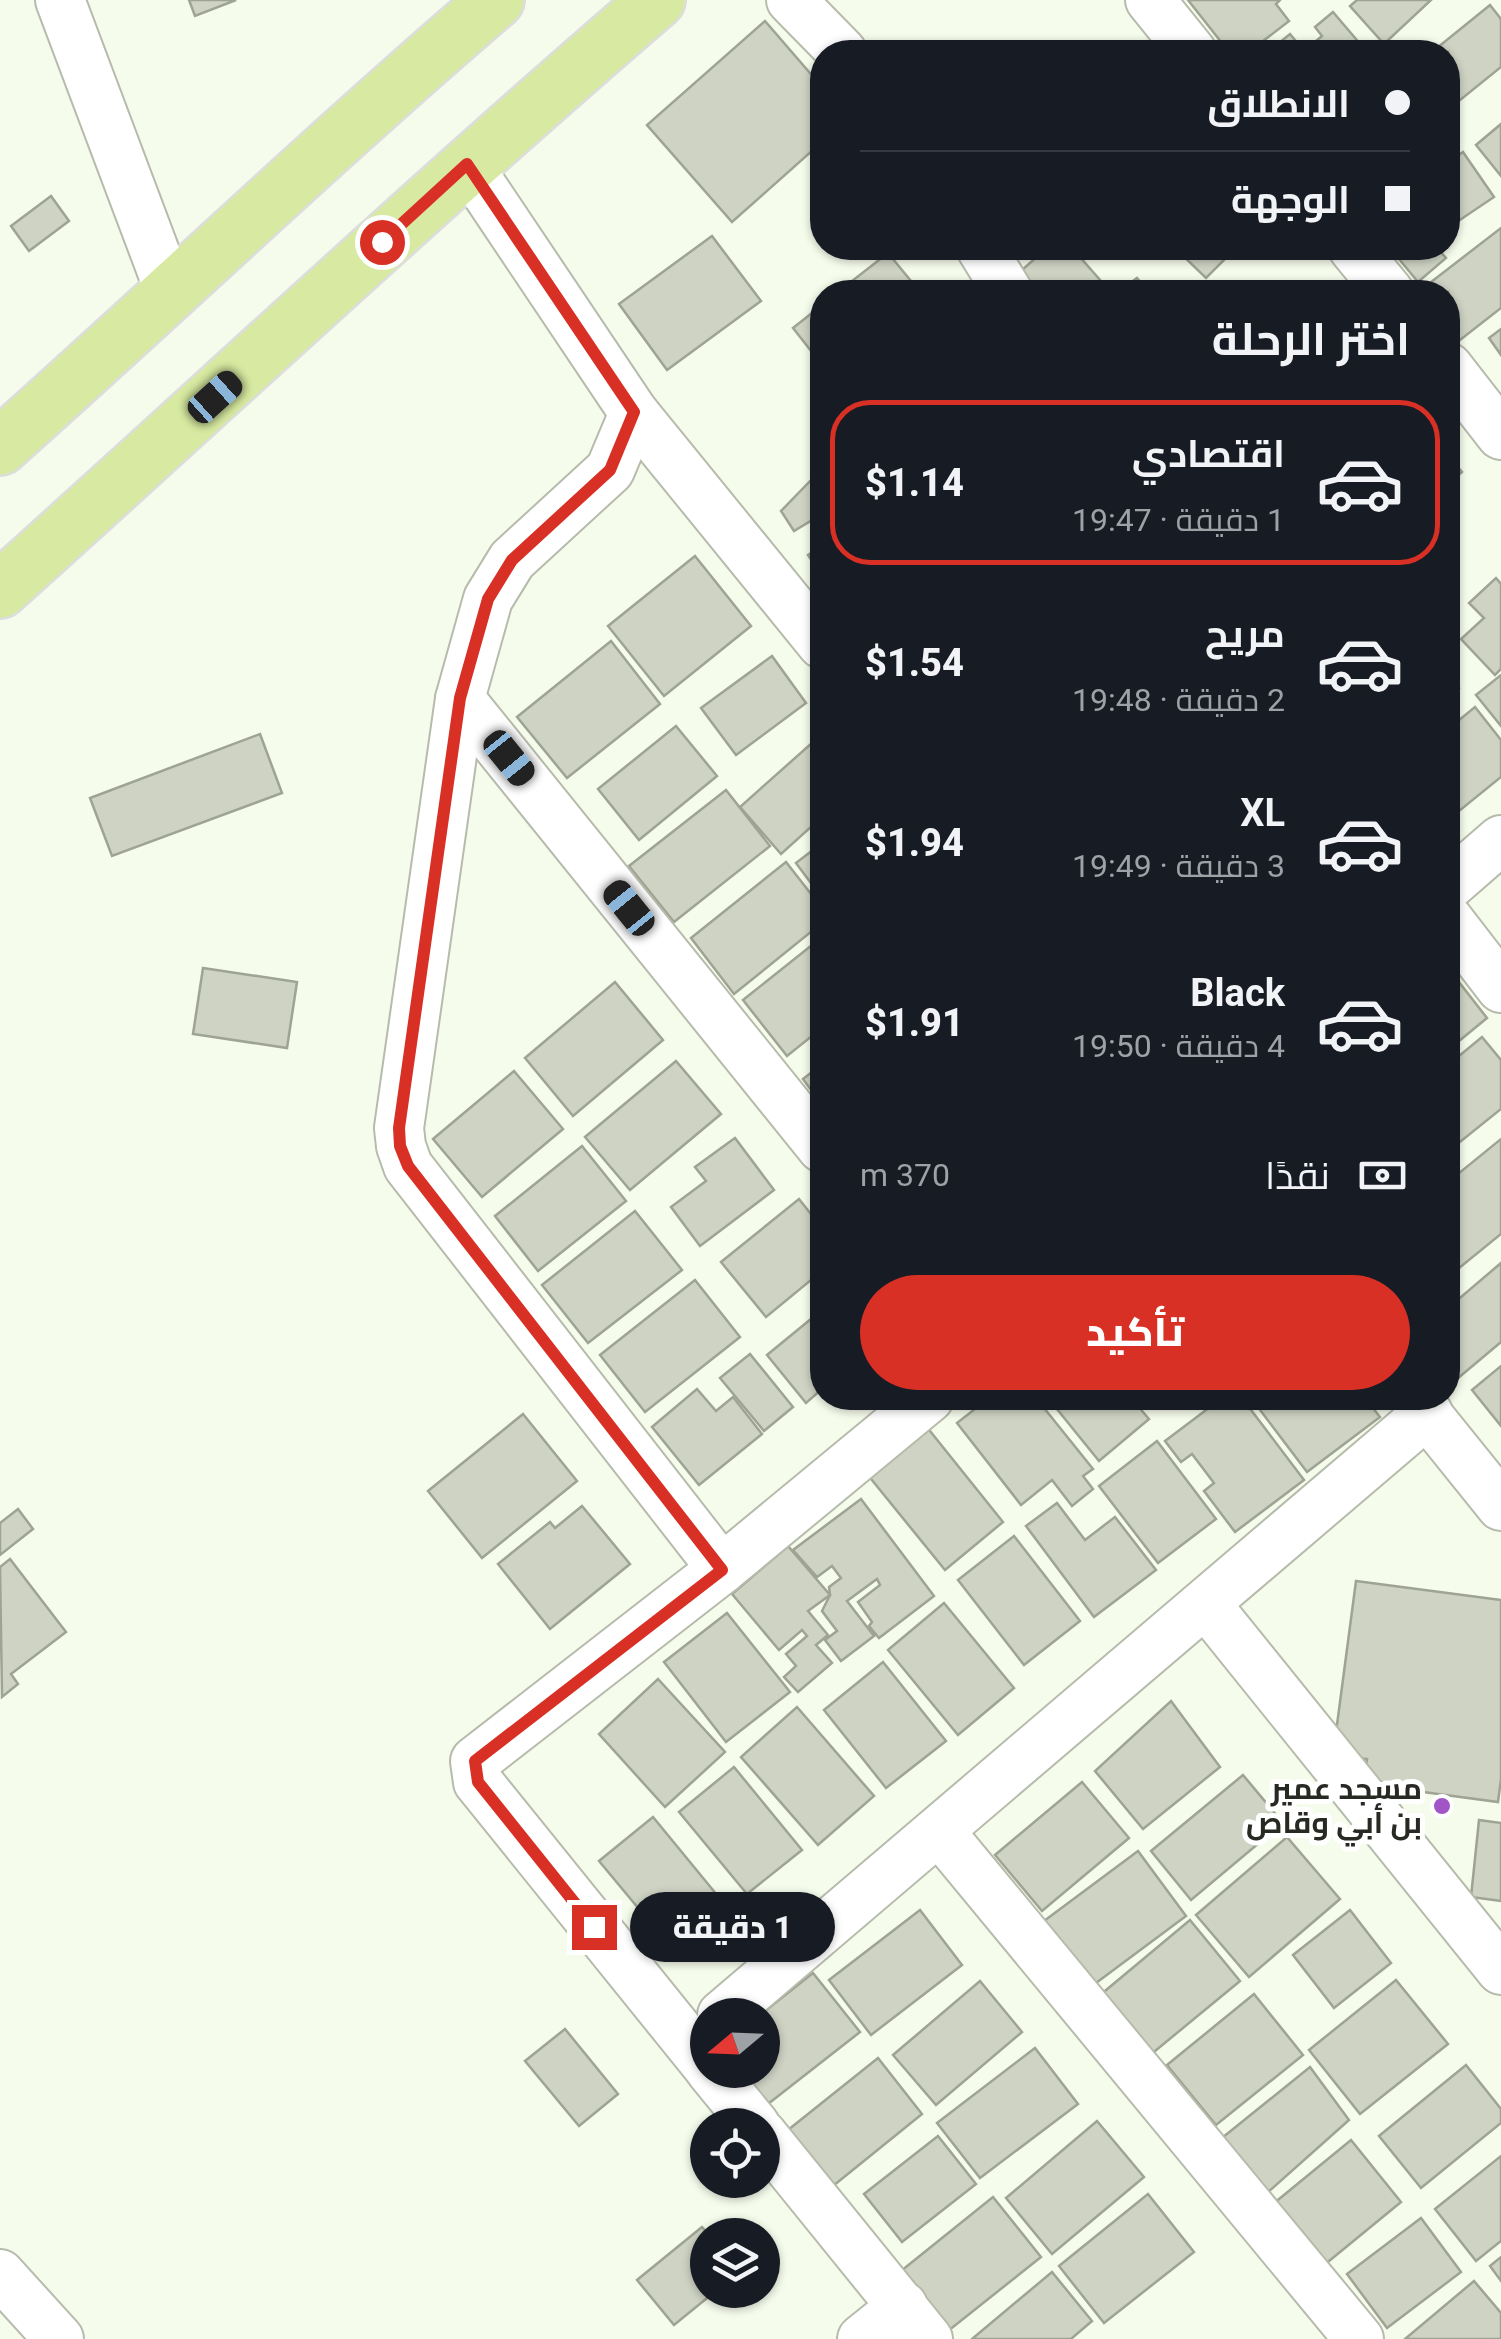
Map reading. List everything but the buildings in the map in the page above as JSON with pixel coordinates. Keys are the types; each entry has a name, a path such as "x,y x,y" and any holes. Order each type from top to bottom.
{"main road":[{"path":"0,447 397,84 496,0"},
{"path":"0,590 467,164 657,0"}],"street":[{"path":"60,0 171,294"},
{"path":"791,0 830,40"},
{"path":"1150,0 1182,40"},
{"path":"467,164 634,412 810,629"},
{"path":"1364,260 1379,280"},
{"path":"1460,382 1501,435"},
{"path":"634,412 610,470 512,560 488,599 460,698 399,1128 400,1146 408,1166 722,1570"},
{"path":"460,698 810,1133"},
{"path":"1460,876 1501,840"},
{"path":"1460,935 1501,988"},
{"path":"690,2025 478,1782 475,1761 722,1570 914,1410"},
{"path":"758,1998 940,1832 1206,1604 1417,1410"},
{"path":"1424,1410 1501,1506"},
{"path":"1206,1604 1501,1970"},
{"path":"940,1832 1359,2339"},
{"path":"780,2156 916,2323 862,2339"},
{"path":"0,2274 59,2339"}],"place":[{"name":"مسجد عمير بن أبي وقاص","path":"1442,1806"}],"route":[{"path":"382,242 467,164 634,412 610,470 512,560 488,599 460,698 399,1128 400,1146 408,1166 722,1570 475,1761 478,1782 594,1927"}]}
